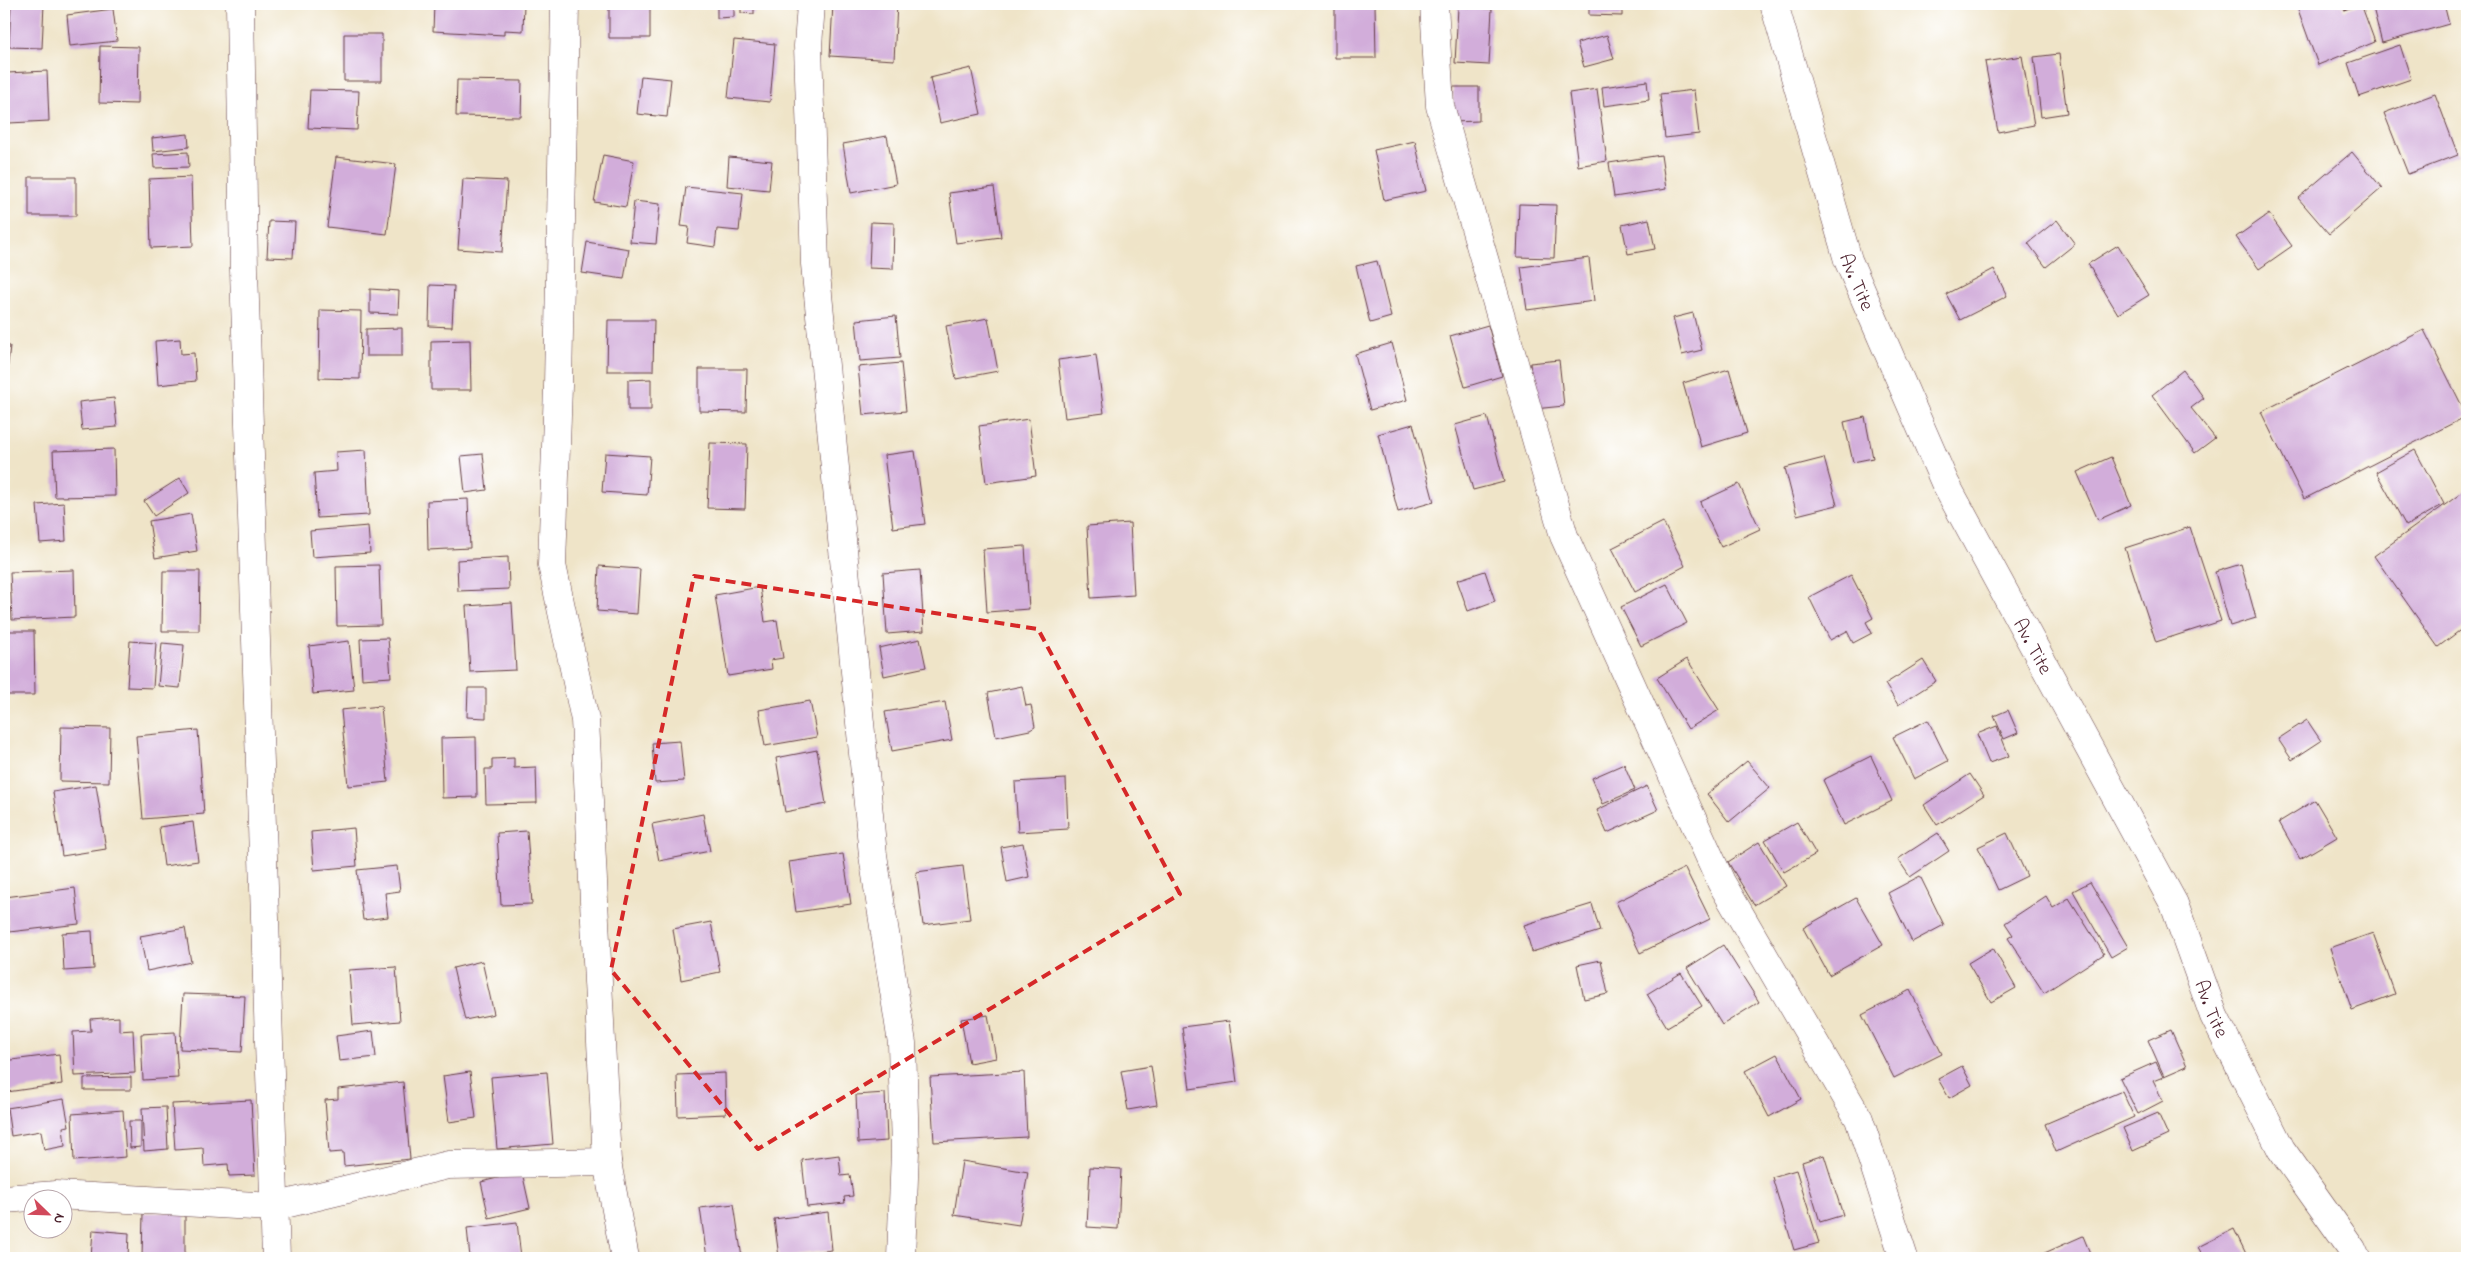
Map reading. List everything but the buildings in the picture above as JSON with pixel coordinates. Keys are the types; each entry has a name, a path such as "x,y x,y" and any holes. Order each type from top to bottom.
{"street":[{"path":"240,4 244,253 276,1258"},
{"path":"565,4 558,377 552,565 585,720 607,1162 625,1258"},
{"path":"811,4 808,46 815,264 873,855 902,1043 905,1151 901,1258"},
{"path":"1434,4 1440,106 1564,536 1721,882 1859,1119 1904,1258"},
{"name":"Av. Tite","path":"1774,4 1848,260 1945,483 2174,904 2214,1016 2281,1149 2352,1249 2356,1258"},
{"path":"4,1199 56,1196 273,1207 448,1165 607,1162"}],"highlighted area":[{"path":"694,576 1038,629 1180,894 758,1149 611,970"}]}
